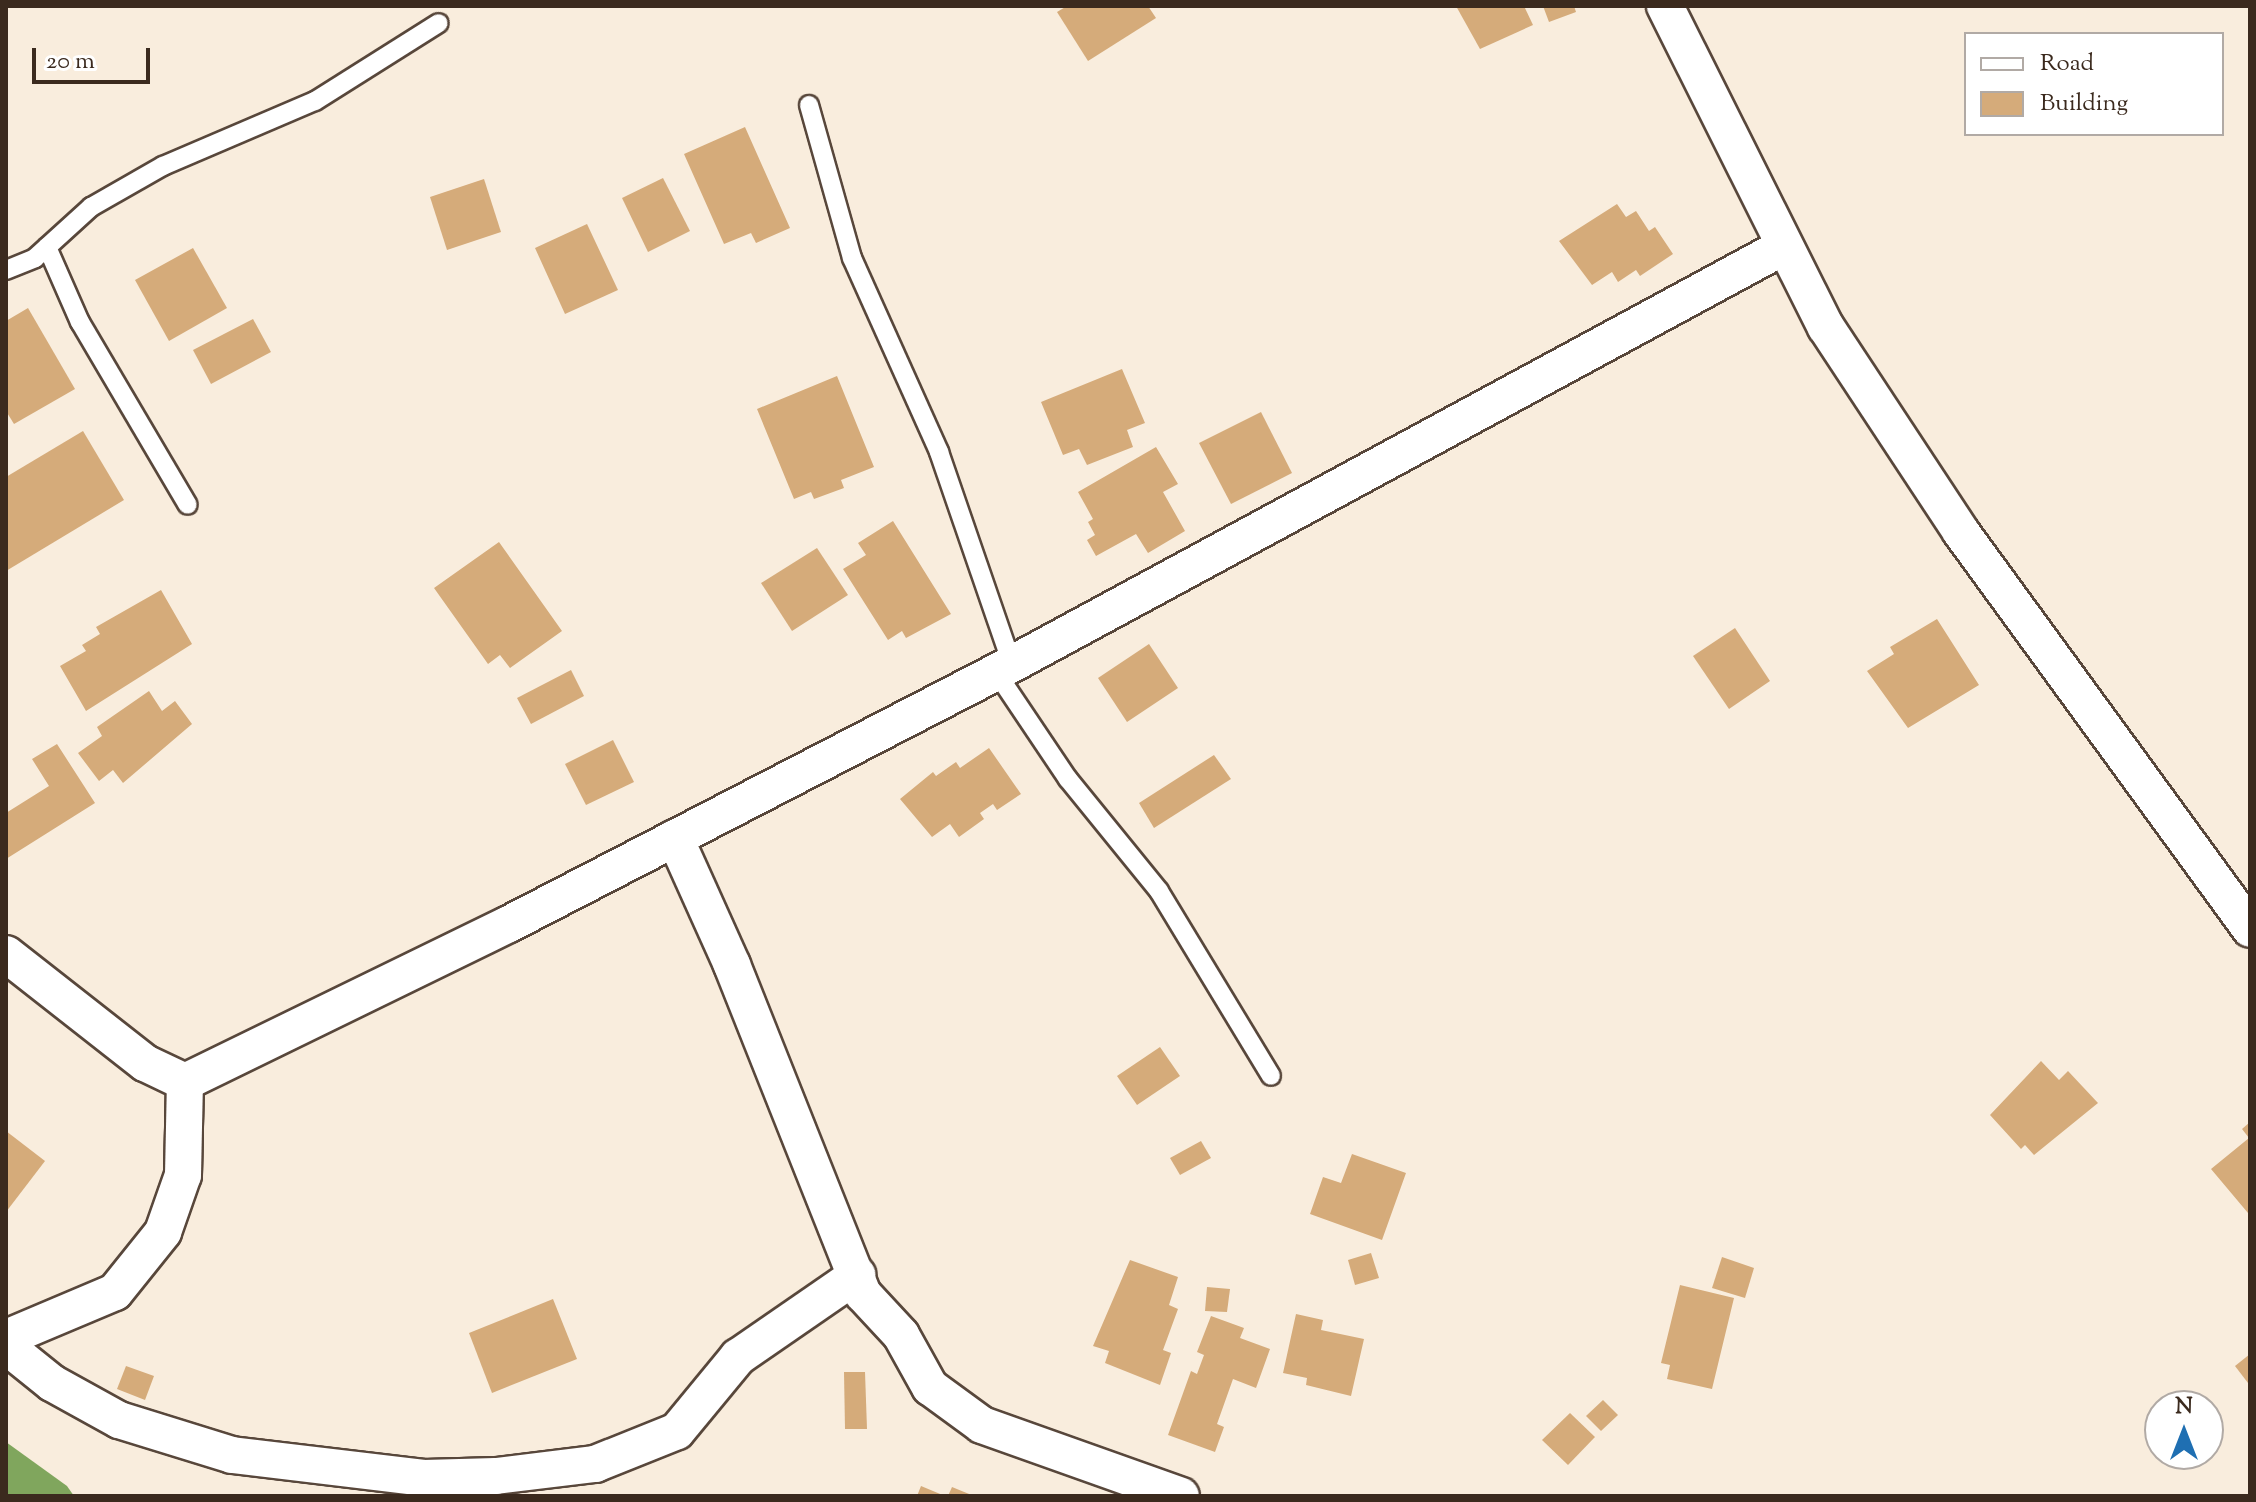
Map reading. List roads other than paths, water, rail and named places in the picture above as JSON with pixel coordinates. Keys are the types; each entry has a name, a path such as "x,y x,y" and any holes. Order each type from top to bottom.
{"street":[{"path":"1665,6 1783,247 1826,327 1961,532 2250,929"},
{"path":"6,954 145,1063 185,1082 253,1054 1004,668 1783,247"},
{"path":"675,838 732,965 863,1294 901,1335 930,1387 982,1425 1181,1496"},
{"path":"6,1338 115,1292 163,1232 183,1175 185,1082"},
{"path":"6,1346 52,1383 119,1420 232,1455 424,1478 496,1476 595,1464 677,1431 738,1357 857,1275"}],"lane":[{"path":"6,270 47,247 91,207 163,166 315,101 439,23"},
{"path":"809,105 852,258 939,452 1004,668 1068,779 1159,891 1271,1076"},
{"path":"47,247 80,322 188,505"}]}
